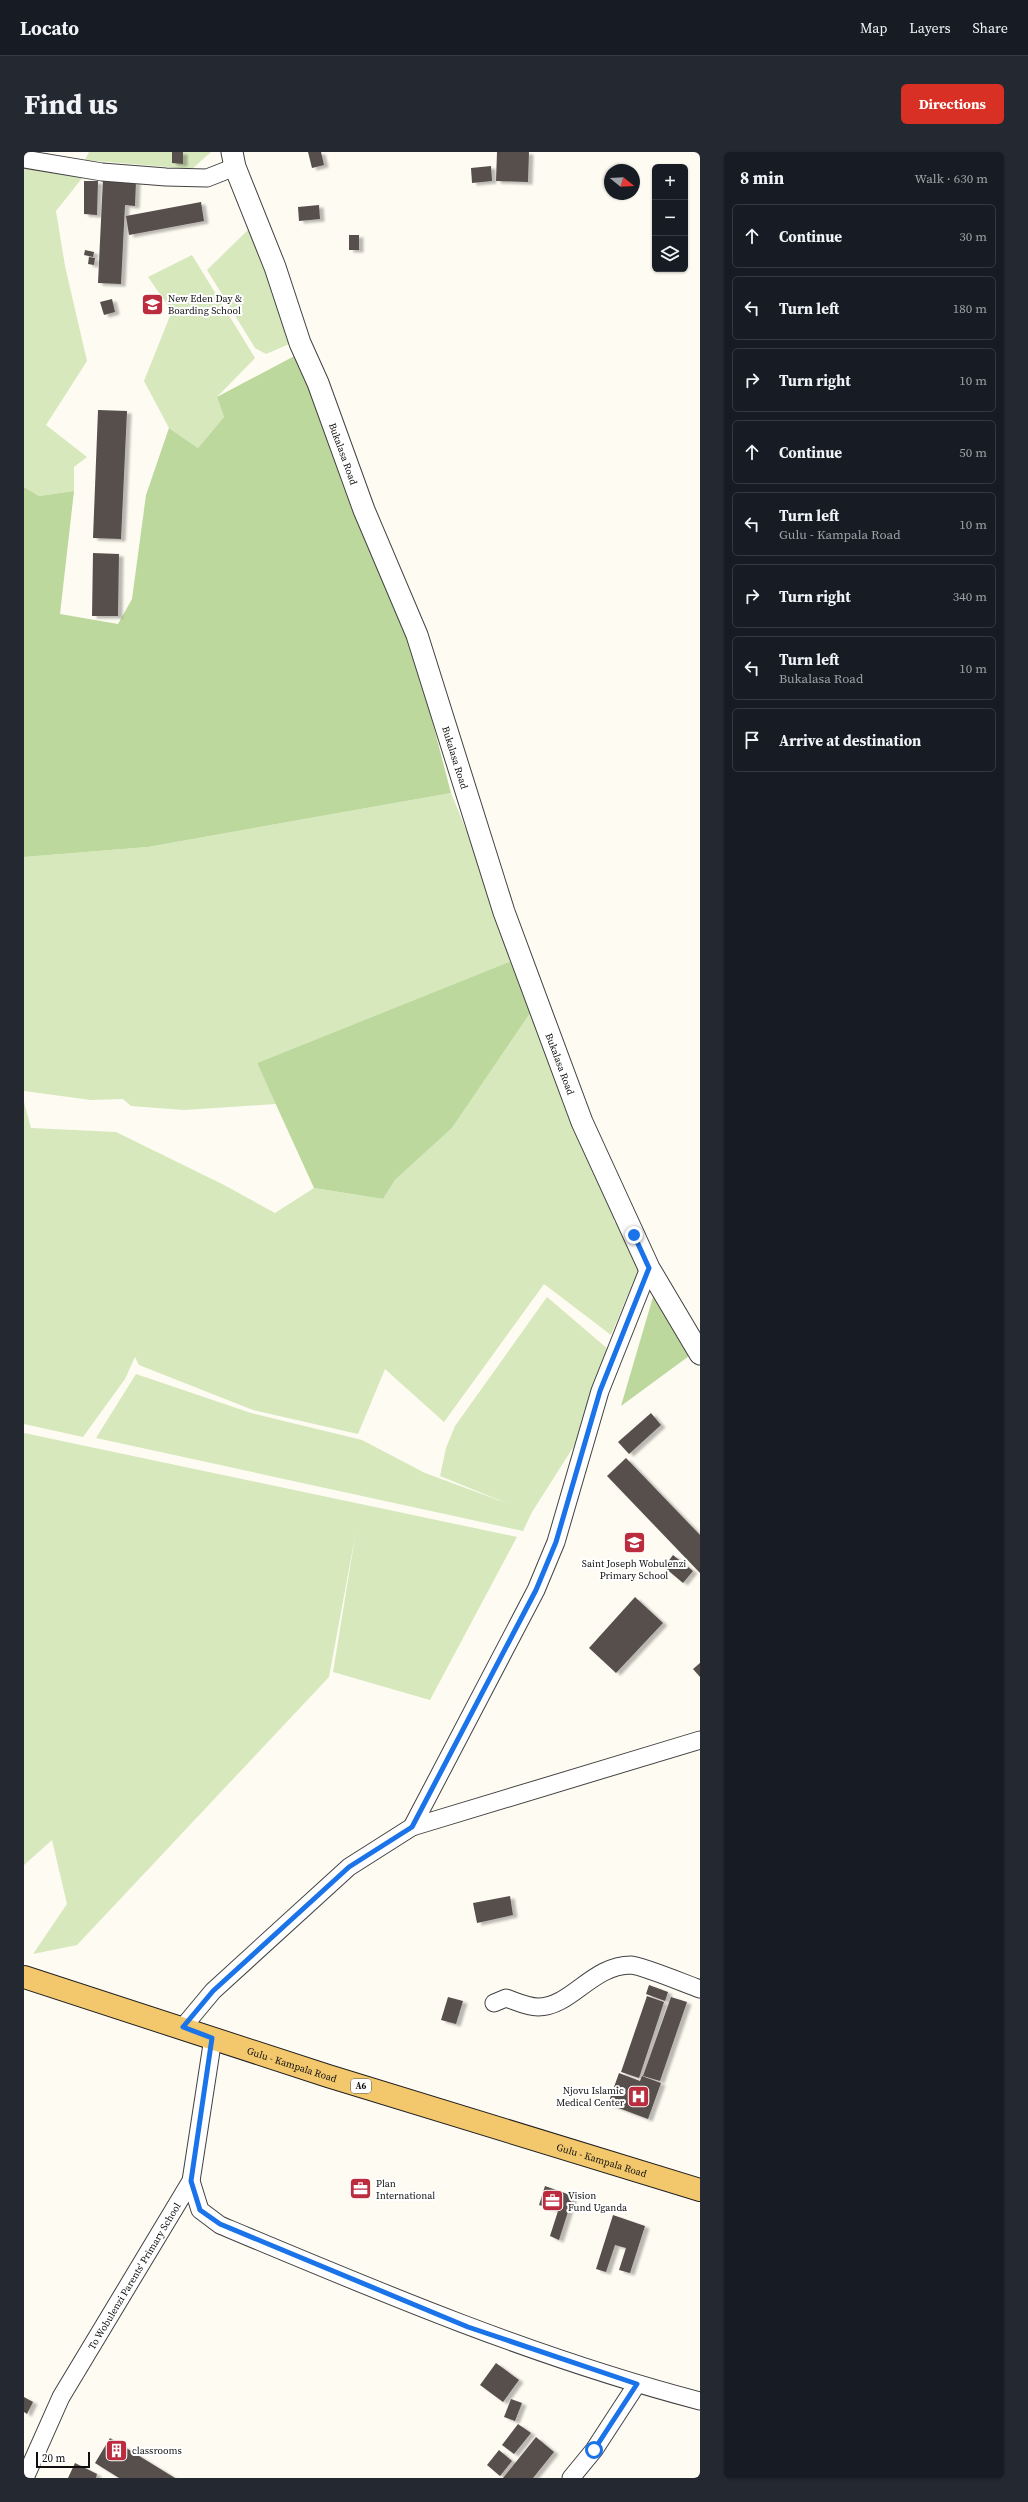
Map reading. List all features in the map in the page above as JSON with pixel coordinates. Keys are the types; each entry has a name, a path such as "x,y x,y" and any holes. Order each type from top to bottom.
{"main road":[{"name":"Gulu - Kampala Road","path":"24,1977 183,2027 212,2038 700,2190"}],"street":[{"path":"24,159 102,172 166,177 207,178 233,160"},
{"name":"Bukalasa Road","path":"233,160 275,267 300,343 318,383 364,510 417,635 519,958 582,1122 649,1268 700,1354"},
{"path":"412,1827 536,1590 556,1542 600,1391 649,1268"},
{"path":"183,2027 213,1991 349,1867 412,1827 700,1740"},
{"path":"494,2003 506,1998 538,2007 552,2004 568,1996 592,1977 611,1969 631,1965 700,1989"},
{"name":"To Wobulenzi Parents' Primary School","path":"25,2478 61,2397 191,2181 212,2038"},
{"path":"191,2181 200,2210 220,2224 468,2327 637,2384 700,2401"},
{"path":"571,2478 594,2450 637,2384"}],"green space":[{"path":"89,152 211,152 192,169 85,160"},
{"path":"24,169 87,172 56,211 65,266 87,361 46,425 87,457 74,467 74,491 39,496 24,487"},
{"path":"251,227 294,342 266,354 255,348 207,270"},
{"path":"192,255 255,358 217,397 224,417 198,448 169,428 144,381 172,311 148,277"},
{"path":"300,353 342,483 415,655 451,793 148,847 24,857 24,487 39,496 74,491 60,614 118,624 132,599 146,495 169,428 198,448 224,417 217,397"},
{"path":"451,793 519,958 257,1063 276,1104 184,1110 131,1106 123,1099 91,1100 24,1091 24,857 148,847"},
{"path":"519,958 535,1006 452,1128 395,1180 383,1199 314,1188 257,1063"},
{"path":"535,1006 623,1218 613,1221 634,1235 644,1256 611,1335 544,1284 444,1422 385,1369 358,1434 253,1410 139,1365 135,1357 125,1379 83,1437 24,1424 24,1102 31,1128 116,1132 224,1185 275,1213 314,1188 383,1199 395,1180 452,1128"},
{"path":"655,1290 689,1356 621,1406"},
{"path":"547,1297 609,1350 574,1446 532,1512 523,1531 96,1438 136,1374 251,1413 362,1440 425,1473 509,1504 440,1476 446,1448 455,1426"},
{"path":"24,1433 517,1537 430,1700 333,1672 356,1531 329,1677 77,1945 33,1954 67,1904 52,1840 24,1865"}],"building":[{"path":"172,152 183,152 183,164 172,163"},
{"path":"308,152 321,152 324,165 312,168"},
{"path":"497,152 529,152 528,182 496,181"},
{"path":"491,166 492,181 472,183 471,168"},
{"path":"103,179 136,181 135,206 125,205 121,284 98,283"},
{"path":"84,181 98,181 97,215 84,214"},
{"path":"201,202 204,221 129,235 126,216"},
{"path":"319,205 320,219 299,221 298,207"},
{"path":"349,235 359,235 359,250 349,250"},
{"path":"85,250 94,252 93,257 84,255"},
{"path":"89,257 95,258 94,265 88,264"},
{"path":"112,299 115,312 104,315 100,302"},
{"path":"98,410 127,411 121,539 93,538"},
{"path":"93,553 119,554 118,616 92,616"},
{"path":"651,1413 661,1425 629,1454 618,1442"},
{"path":"626,1458 700,1535 700,1573 607,1476"},
{"path":"673,1555 693,1571 683,1583 664,1567"},
{"path":"635,1597 663,1623 616,1673 589,1648"},
{"path":"700,1663 700,1677 693,1669"},
{"path":"510,1896 513,1915 477,1923 473,1903"},
{"path":"649,1985 668,1992 665,2001 646,1994"},
{"path":"647,1996 664,2002 639,2078 621,2072"},
{"path":"448,1997 463,2001 456,2024 441,2020"},
{"path":"671,1997 687,2002 660,2081 643,2076"},
{"path":"619,2073 640,2081 642,2076 661,2083 648,2119 608,2104"},
{"path":"545,2186 573,2196 559,2240 550,2236 558,2211 539,2205"},
{"path":"613,2215 645,2226 630,2273 619,2270 626,2248 615,2245 606,2272 596,2269"},
{"path":"496,2363 519,2380 503,2402 480,2385"},
{"path":"24,2397 33,2402 27,2414 24,2412"},
{"path":"511,2399 522,2403 515,2421 504,2417"},
{"path":"518,2424 531,2433 514,2454 502,2445"},
{"path":"536,2437 554,2452 533,2478 503,2478"},
{"name":"classrooms","path":"110,2438 175,2478 119,2478 95,2463"},
{"path":"499,2450 512,2461 500,2476 487,2465"},
{"path":"75,2463 97,2474 96,2478 68,2478"}],"place":[{"name":"New Eden Day & Boarding School","path":"153,304"},
{"name":"Saint Joseph Wobulenzi Primary School","path":"634,1543"},
{"name":"Njovu Islamic Medical Center","path":"639,2096"},
{"name":"Plan International","path":"360,2189"},
{"name":"Vision Fund Uganda","path":"553,2201"},
{"name":"classrooms","path":"116,2450"}],"route":[{"path":"594,2450 637,2384 468,2327 366,2286 220,2224 200,2210 191,2181 212,2038 183,2027 213,1991 349,1867 412,1827 536,1590 556,1542 600,1391 620,1336 649,1268 634,1235"}]}
